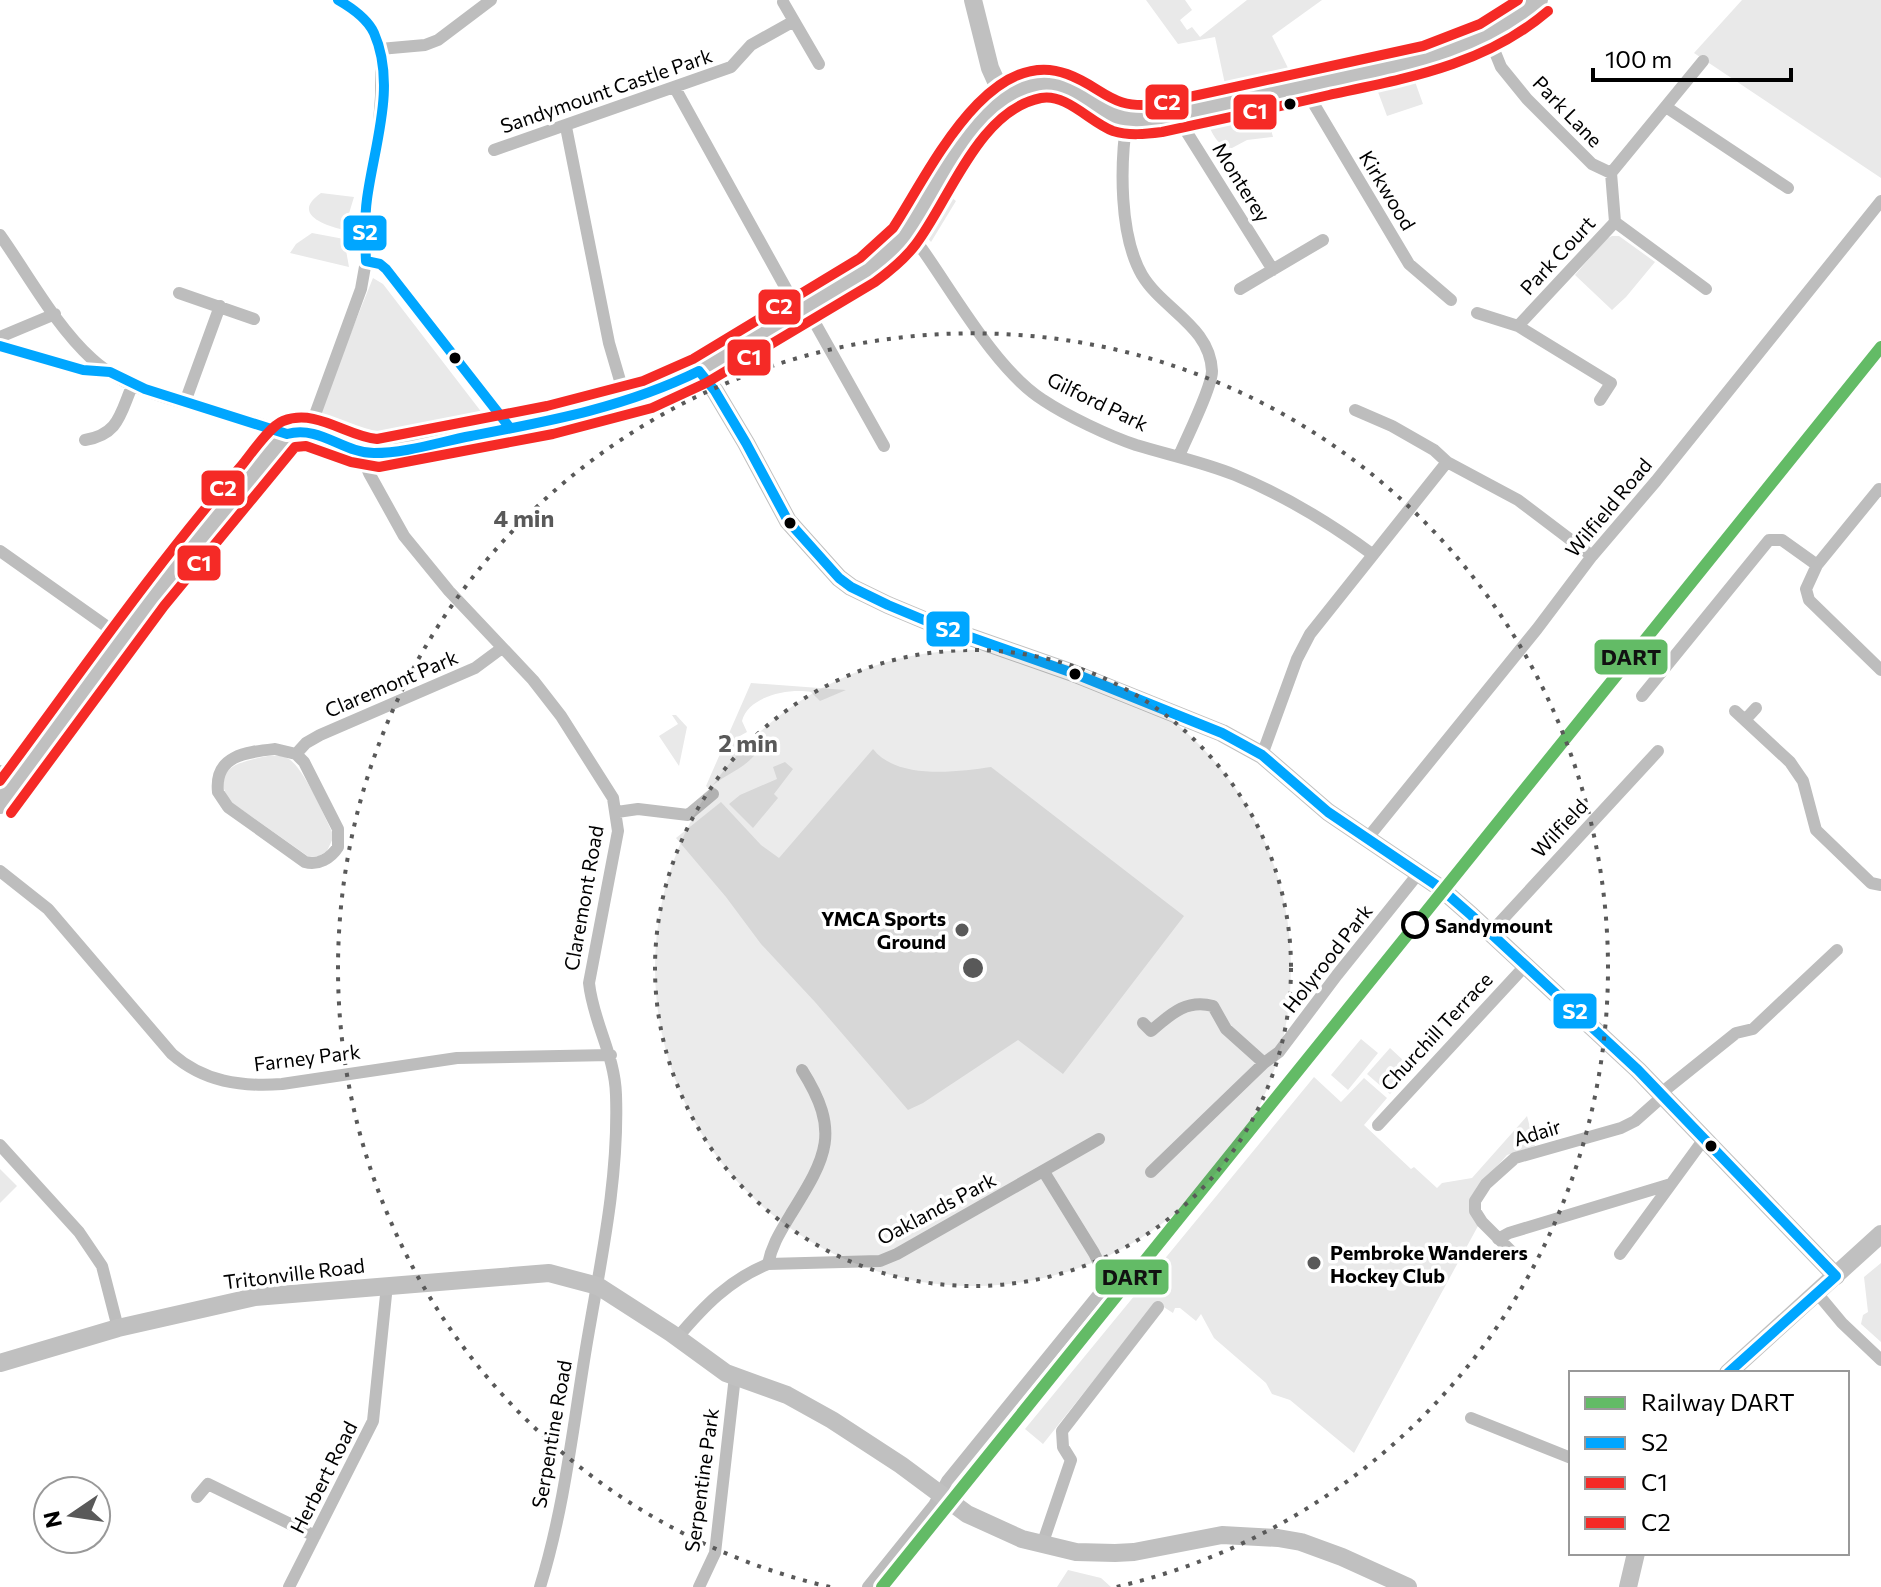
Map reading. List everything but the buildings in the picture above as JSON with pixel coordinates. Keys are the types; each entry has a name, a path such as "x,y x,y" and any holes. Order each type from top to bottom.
{"street":[{"path":"309,431 329,369 361,289 366,261 365,217 381,96 380,49 373,32 363,16 338,0"},
{"path":"380,49 425,45 438,40 491,0"},
{"path":"973,0 990,68 1004,99"},
{"path":"0,805 123,638 242,486 287,434 309,431 364,453 383,452 510,428 626,401 699,371 890,254 964,142 986,115 1004,99 1031,85 1056,84 1115,117 1144,120 1427,60 1488,35 1524,14 1539,0"},
{"path":"783,2 819,64"},
{"name":"Sandymount Castle Park","path":"494,150 731,67 751,45 794,21"},
{"name":"Park Lane","path":"1488,35 1501,67 1527,99 1592,164 1611,173 1703,61"},
{"name":"Kirkwood","path":"1308,86 1315,106 1409,264 1451,300"},
{"path":"675,88 884,446"},
{"path":"1666,107 1788,188"},
{"name":"Monterey","path":"1181,113 1186,131 1273,270"},
{"path":"1127,119 1124,162 1129,247 1150,285 1164,302 1197,330 1208,350 1212,373 1179,456"},
{"path":"566,127 609,343 626,401"},
{"name":"Park Court","path":"1518,326 1615,222 1611,173"},
{"name":"Wilfield Road","path":"1366,840 1881,201"},
{"name":"Park Court","path":"1615,222 1706,289"},
{"path":"0,235 55,314 92,359 110,372 133,384 287,434"},
{"name":"Gilford Park","path":"905,235 922,249 1005,365 1043,400 1135,444 1235,475 1285,499 1353,539 1372,554"},
{"path":"1240,289 1323,240"},
{"path":"366,261 380,264 386,269 510,428"},
{"path":"179,293 254,319"},
{"path":"185,402 220,306"},
{"path":"1477,313 1518,326 1611,383 1600,400"},
{"path":"0,337 55,314"},
{"path":"0,346 83,370 110,372"},
{"path":"699,371 715,391 746,443 788,521 822,562 851,587 936,625 1073,673 1210,728 1262,755 1366,840 1439,887 1490,933 1627,1060 1836,1276"},
{"path":"85,440 103,437 112,431 133,384"},
{"path":"1355,410 1392,426 1434,450 1447,462 1518,500 1592,556"},
{"name":"Claremont Road","path":"364,453 366,465 404,536 449,591 533,680 561,716 605,784 617,812 618,831 589,983 590,995 611,1055 616,1092 609,1214 598,1286"},
{"path":"1262,755 1297,659 1310,634 1447,462"},
{"path":"1881,491 1879,489 1817,565 1806,589 1809,600 1881,670"},
{"path":"1640,678 1646,691 1769,540 1782,540 1817,565"},
{"path":"0,551 123,638"},
{"name":"Claremont Park","path":"296,754 306,743 320,735 475,668 502,648"},
{"path":"1756,708 1740,716 1790,762 1803,781 1816,830 1871,883 1881,885"},
{"path":"275,749 296,754 304,762 339,834 335,852 315,863 305,862 238,815 221,800 218,792 222,766 229,759 248,752 275,749"},
{"name":"Wilfield","path":"1490,933 1658,751"},
{"path":"0,771 17,783"},
{"path":"617,812 638,809 688,815 713,794"},
{"name":"Farney Park","path":"0,871 55,915 172,1054 193,1070 225,1082 253,1086 282,1084 457,1058 611,1055"},
{"name":"Holyrood Park","path":"1151,1172 1279,1052 1418,874"},
{"path":"1661,1096 1736,1033 1753,1029 1837,950"},
{"name":"Churchill Terrace","path":"1378,1125 1525,966"},
{"path":"1143,1023 1151,1031 1180,1007 1202,1003 1213,1006 1226,1029 1264,1063"},
{"path":"768,1264 772,1245 812,1180 827,1142 825,1114 802,1070"},
{"name":"Adair","path":"1515,1255 1475,1211 1475,1201 1486,1184 1515,1158 1621,1128 1635,1121 1661,1096"},
{"name":"Oaklands Park","path":"677,1338 717,1295 743,1276 768,1264 880,1261 1099,1139"},
{"path":"1620,1254 1704,1139"},
{"path":"0,1145 79,1232 102,1266 118,1328"},
{"path":"868,1587 934,1505 984,1434 1107,1284 1094,1253 1044,1172"},
{"path":"1498,1239 1671,1184"},
{"path":"1730,1371 1881,1234"},
{"name":"Tritonville Road","path":"0,1363 118,1328 255,1297 549,1273 598,1286 719,1368 787,1395 832,1420 974,1518 1042,1545 1076,1552 1124,1552 1222,1535 1278,1538 1301,1542 1333,1554 1408,1587"},
{"name":"Herbert Road","path":"289,1587 373,1421 387,1285"},
{"name":"Serpentine Road","path":"540,1587 558,1516 598,1286"},
{"path":"1817,1293 1842,1323 1881,1360"},
{"path":"1042,1545 1071,1460 1063,1447 1062,1431 1158,1307"},
{"name":"Serpentine Park","path":"699,1587 715,1553 735,1376"},
{"path":"1471,1418 1569,1457"},
{"path":"197,1497 208,1484 315,1536"},
{"path":"1628,1587 1636,1555"}],"shaded area":[{"path":"1146,0 1185,0 1192,10 1180,20 1187,30 1192,27 1200,37 1247,0 1322,0 1272,36 1292,76 1226,89 1215,37 1178,44"},
{"path":"1742,0 1881,0 1881,178 1694,53"},
{"path":"1413,76 1423,104 1387,116 1375,84"},
{"path":"1265,106 1273,137 1247,140 1232,148 1218,141 1205,117"},
{"path":"942,190 956,201 931,242 921,230"},
{"path":"321,193 354,197 344,230 320,222 310,213 309,207"},
{"path":"312,233 344,239 349,267 290,253 296,244"},
{"path":"1612,236 1619,236 1655,262 1612,310 1575,275"},
{"path":"373,278 383,284 486,418 485,422 355,443 331,432 318,414"},
{"path":"751,683 846,690 820,701 811,692 792,691 770,696 752,705 742,721 747,732 738,737 745,751 754,747 756,753 746,764 709,789 706,786"},
{"path":"672,715 676,715 687,727 679,766 659,736 678,724"},
{"name":"YMCA Sports Ground","path":"873,749 897,766 912,770 945,772 991,767 1184,916 1063,1074 1018,1040 908,1110 761,944 676,838 721,802 761,845 779,858"},
{"path":"268,756 287,758 300,771 314,794 334,836 327,851 319,856 309,857 231,802 223,781 225,774 239,764"},
{"path":"785,762 793,769 774,794 778,798 753,828 729,804 740,795 777,779 773,767"},
{"path":"1361,1039 1378,1053 1348,1090 1331,1075"},
{"path":"1390,1048 1404,1061 1421,1059 1390,1094 1367,1074"},
{"name":"Pembroke Wanderers Hockey Club","path":"1314,1077 1341,1102 1364,1078 1387,1098 1364,1125 1411,1169 1414,1167 1437,1188 1442,1183 1472,1178 1527,1116 1535,1146 1507,1155 1477,1189 1478,1226 1354,1453 1290,1400 1272,1394 1266,1383 1214,1338 1201,1314 1196,1321 1180,1308 1175,1308 1173,1313 1156,1302 1043,1444 1025,1429"},
{"path":"0,1169 17,1186 0,1203"},
{"path":"1881,1263 1881,1342 1861,1324 1863,1315 1868,1312 1864,1277"},
{"path":"1068,1570 1101,1578 1111,1587 1057,1587"}],"rail line":[{"name":"DART","path":"882,1587 1881,347"}],"transit line":[{"name":"S2","path":"338,0 359,14 371,28 381,53 384,73 382,116 366,207 366,261 380,264 386,269 510,428"},
{"name":"C2","path":"0,781 179,542 272,428 283,421 295,418 319,420 377,439 547,406 643,381 693,359 860,258 893,228 963,121 986,96 1011,78 1038,70 1067,74 1118,101 1157,104 1423,46 1480,24 1518,0"},
{"name":"C1","path":"11,813 164,606 295,447 306,446 351,462 379,467 553,434 652,408 706,383 892,269 916,244 983,138 1019,106 1041,98 1069,104 1113,131 1131,134 1162,132 1444,67 1498,45 1548,11"},
{"name":"S2","path":"0,346 83,370 110,372 145,389 287,434 310,433 352,449 374,453 411,449 587,411 644,394 699,371"},
{"name":"S2","path":"699,371 715,391 746,443 788,521 839,578 888,605 1073,673 1222,733 1262,755 1328,812 1439,887 1471,915 1638,1070 1836,1276"},
{"name":"S2","path":"1730,1371 1836,1276"}],"place":[{"name":"Sandymount","path":"1415,925"},
{"name":"YMCA Sports Ground","path":"962,930"},
{"name":"Pembroke Wanderers Hockey Club","path":"1314,1263"}]}
